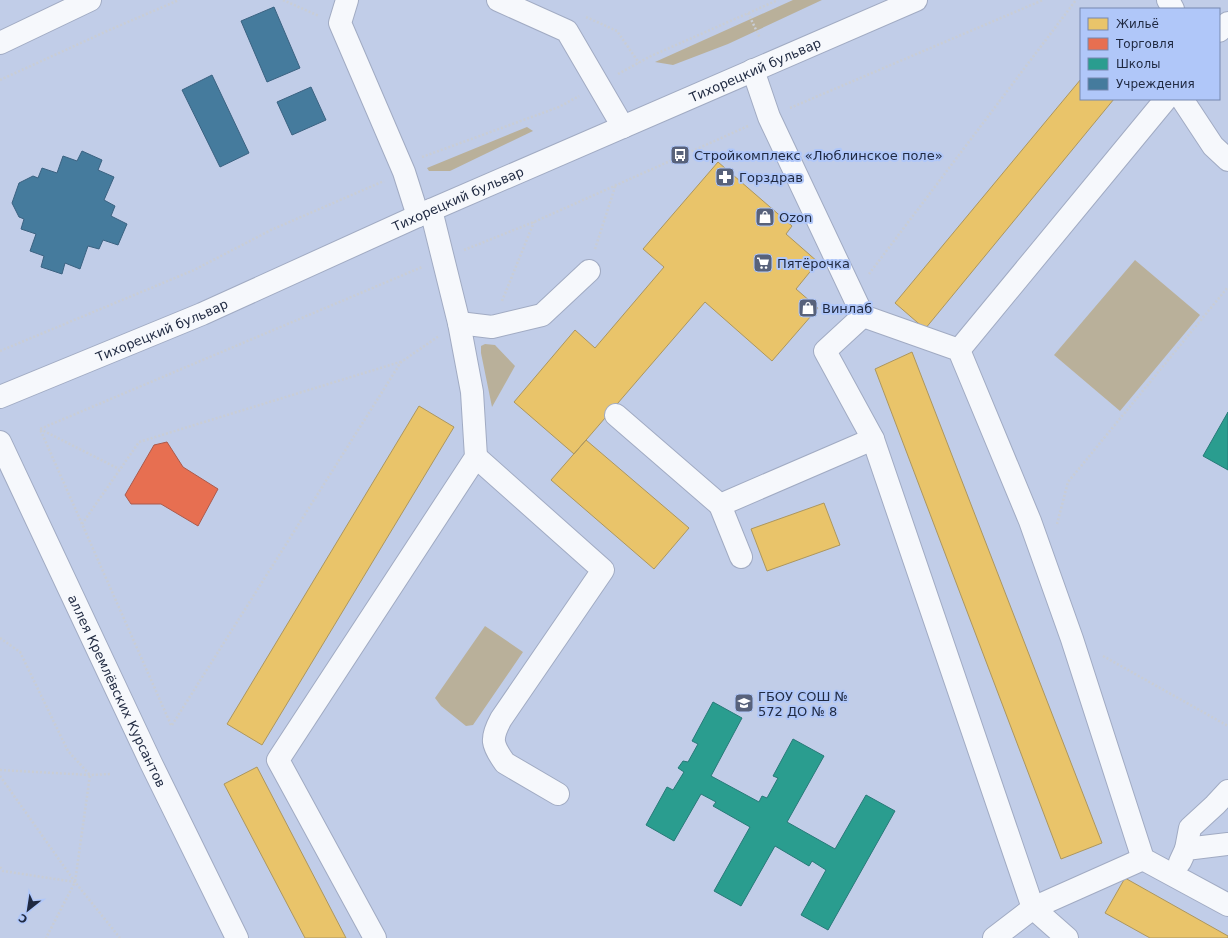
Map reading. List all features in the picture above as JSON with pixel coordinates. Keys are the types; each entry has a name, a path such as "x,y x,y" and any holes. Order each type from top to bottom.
{"street":[{"path":"0,43 90,0"},
{"path":"346,0 340,23 404,172 425,213 459,323 472,392 476,457 278,760 375,938"},
{"path":"498,0 567,32 623,127"},
{"name":"Тихорецкий бульвар","path":"0,397 202,314 425,213 916,0"},
{"path":"1220,30 1228,23"},
{"path":"753,70 769,117 863,316 960,350 1030,521 1072,639 1143,859 1228,905"},
{"path":"960,350 1165,100"},
{"path":"1183,100 1213,146 1228,160"},
{"path":"459,323 492,327 542,315 589,271"},
{"path":"863,316 825,351 873,439 1033,908 1067,938"},
{"path":"616,415 720,505 741,557"},
{"path":"720,505 873,439"},
{"name":"аллея Кремлёвских Курсантов","path":"0,442 152,764 237,938"},
{"path":"476,457 603,570 501,719 494,732 493,741 505,763 558,794"},
{"path":"1173,875 1186,849 1190,828 1228,791"},
{"path":"1186,849 1228,844"},
{"path":"994,938 1033,908 1143,859"}],"path":[{"path":"0,80 179,0"},
{"path":"853,296 1076,0"},
{"path":"748,13 760,38"},
{"path":"583,16 617,31 639,63"},
{"path":"589,271 616,184"},
{"path":"492,327 534,222"},
{"path":"1056,528 1068,482 1228,287"},
{"path":"82,524 139,442 401,362 459,323"},
{"path":"171,725 401,362"},
{"path":"40,429 119,469"},
{"path":"0,638 20,652 68,751 90,775 76,882 46,938"},
{"path":"1072,639 1228,726"},
{"path":"0,770 90,775 112,774"},
{"path":"0,776 76,882 120,938"},
{"path":"0,867 3,871 76,882"}],"shaded area":[{"path":"793,0 822,0 728,44 673,65 655,62"},
{"path":"527,127 533,131 450,171 429,171 427,168"},
{"path":"1135,260 1200,315 1120,411 1054,355"},
{"path":"485,344 495,345 515,366 492,407 481,353 481,346"},
{"path":"485,626 523,652 473,725 466,726 441,706 435,698"}],"building: Жильё":[{"path":"1080,80 1080,100 1113,100 925,329 895,303"},
{"path":"718,162 792,226 786,234 818,262 796,289 818,308 772,361 705,302 574,454 514,402 575,330 595,348 664,267 643,249"},
{"path":"912,352 1102,843 1061,859 875,369"},
{"path":"419,406 454,427 262,745 227,724"},
{"path":"586,440 689,528 654,569 551,480"},
{"path":"824,503 840,545 767,571 751,529"},
{"path":"257,767 346,938 305,938 224,784"},
{"path":"1125,878 1228,936 1228,938 1150,938 1105,913"}],"building: Торговля":[{"path":"167,442 183,467 218,489 198,526 161,504 131,504 125,495 154,445"}],"building: Школы":[{"path":"1228,412 1228,470 1203,456"},
{"path":"713,702 742,718 711,776 759,802 762,796 767,798 778,778 773,776 793,739 824,756 787,822 835,849 866,795 895,811 828,930 801,915 826,870 812,861 809,866 775,846 741,906 714,891 750,827 713,806 716,802 701,794 674,841 646,825 667,787 673,790 684,772 678,768 683,761 688,762 698,744 692,741"}],"building: Учреждения":[{"path":"274,7 300,68 267,82 241,21"},
{"path":"212,75 249,153 220,167 182,90"},
{"path":"311,87 326,120 292,135 277,102"},
{"path":"82,151 102,160 98,170 114,177 104,200 115,206 111,216 127,224 118,245 103,240 99,249 88,246 80,269 65,263 62,274 41,267 44,256 30,251 36,234 21,229 24,219 19,217 12,203 19,183 33,176 38,178 42,168 57,173 63,156 77,161"}],"place":[{"name":"Стройкомплекс «Люблинское поле»","path":"680,155"},
{"name":"Горздрав","path":"725,177"},
{"name":"Ozon","path":"765,217"},
{"name":"Пятёрочка","path":"763,263"},
{"name":"Винлаб","path":"808,308"},
{"name":"ГБОУ СОШ № 572 ДО № 8","path":"744,703"}]}
